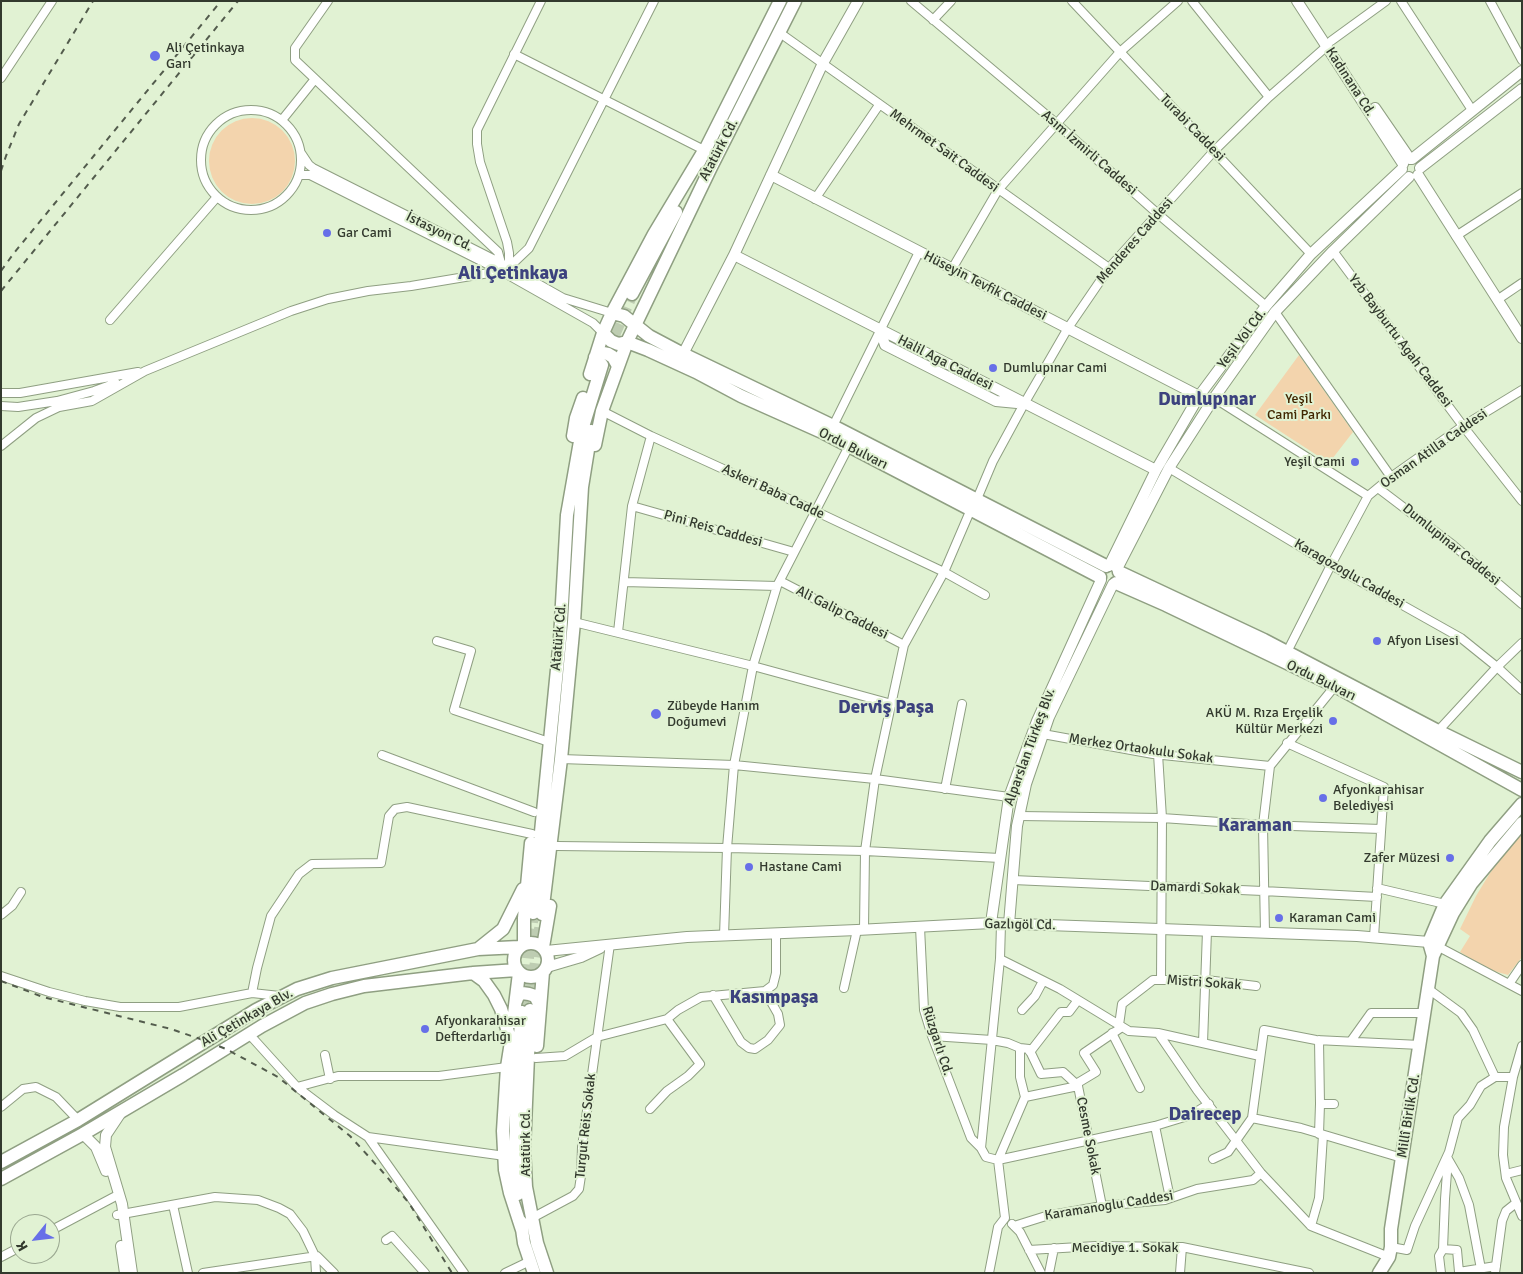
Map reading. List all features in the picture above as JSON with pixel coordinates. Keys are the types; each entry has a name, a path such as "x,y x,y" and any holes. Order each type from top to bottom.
{"main road":[{"name":"Atatürk Cd.","path":"635,297 654,234 703,152 780,1"},
{"name":"Atatürk Cd.","path":"635,297 714,163 795,1"},
{"path":"580,521 602,411 606,364 603,333 612,313 635,297"},
{"path":"606,364 627,342 634,324 635,297"},
{"name":"Ordu Bulvarı","path":"612,313 624,316 649,336 683,354 834,426 974,504 1166,604 1335,686 1521,790"},
{"name":"Ordu Bulvarı","path":"603,333 611,341 618,344 627,342 688,368 742,396 974,504"},
{"name":"Atatürk Cd.","path":"536,917 549,742 560,639 567,515 566,479 576,418 606,364"},
{"name":"Atatürk Cd.","path":"536,917 560,759 574,622 582,487 588,441 606,364"},
{"name":"Ordu Bulvarı","path":"1110,575 1287,652 1438,731 1522,772"},
{"path":"478,949 503,929 521,894 527,874 534,812 549,742"},
{"path":"532,1218 528,1130 536,1058 527,1007 518,972 514,966 514,956 536,917 549,909 562,788 560,759"},
{"name":"Millî Birlik Cd.","path":"1379,1273 1390,1252 1391,1229 1433,948 1445,904 1490,841 1522,804"},
{"name":"Millî Birlik Cd.","path":"1433,948 1470,884 1522,823"},
{"path":"522,1230 505,1170 504,1131 507,1067 511,1042 545,969 548,956 536,917 527,874"},
{"path":"521,945 534,942 545,949"},
{"name":"Ali Çetinkaya Blv.","path":"1,1162 78,1120 256,1010 297,989 332,978 478,949 521,945"},
{"path":"518,972 530,977 536,977 545,969"},
{"name":"Ali Çetinkaya Blv.","path":"1,1179 84,1134 305,1003 364,986 473,973 518,972"},
{"path":"473,973 484,981 502,1009 511,1042"},
{"name":"Atatürk Cd.","path":"527,1007 524,1148 526,1188 537,1243 547,1273"},
{"name":"Atatürk Cd.","path":"527,1007 517,1069 515,1171 524,1243 532,1267"},
{"path":"84,1134 82,1129 83,1123 87,1119 191,1059 202,1044"}],"street":[{"path":"1,78 52,1"},
{"path":"328,1 295,48 295,60 498,252 504,267"},
{"path":"504,267 509,253 507,242 480,162 477,130 541,1"},
{"path":"1,406 18,407 38,404 94,391 291,311 328,299 368,291 411,286 504,267 530,248 654,1"},
{"path":"683,354 734,255 823,64 858,1"},
{"name":"Asım İzmirli Caddesi","path":"911,1 1056,123 1158,214 1271,309 1391,477"},
{"path":"933,20 951,1"},
{"name":"Turabi Caddesi","path":"1072,1 1312,254"},
{"path":"952,269 998,190 1120,52 1178,1"},
{"path":"1192,1 1269,97"},
{"name":"Kadınana Cd.","path":"1297,1 1329,44 1522,338"},
{"name":"Kadınana Cd.","path":"1305,1 1329,44"},
{"name":"Menderes Caddesi","path":"844,988 861,930 865,851 875,780 904,645 944,572 994,461 1024,404 1068,328 1109,268 1214,151 1269,97 1329,44 1386,1"},
{"path":"1401,1 1472,110"},
{"path":"1490,1 1522,60"},
{"name":"Mehrmet Sait Caddesi","path":"780,33 1109,268"},
{"path":"514,54 703,152"},
{"name":"Yeşil Yol Cd.","path":"1110,575 1156,470 1199,396 1271,309 1312,254 1411,167 1472,110 1522,71"},
{"path":"282,120 315,79"},
{"name":"Yeşil Yol Cd.","path":"1110,575 1169,468 1271,309 1333,251 1411,167 1522,89"},
{"path":"815,199 879,105"},
{"path":"250,110 267,112 282,120 291,129 301,153 299,175 292,190 280,202 264,209 248,210 231,206 217,197 206,183 201,167 202,150 208,134 219,121 233,113 250,110"},
{"name":"İstasyon Cd.","path":"301,153 313,168 563,298 612,313"},
{"name":"İstasyon Cd.","path":"299,175 310,175 504,267 593,324 603,333"},
{"name":"Hüseyin Tevfik Caddesi","path":"771,175 1199,396"},
{"path":"1456,236 1522,192"},
{"path":"110,320 217,197"},
{"name":"Yzb Bayburtu Agah Caddesi","path":"1333,251 1463,426 1522,501"},
{"path":"834,426 919,252"},
{"name":"Halil Aga Caddesi","path":"734,255 1156,470"},
{"path":"1497,300 1522,283"},
{"path":"1,393 20,393 145,371"},
{"path":"1,446 36,418 59,407 92,401 145,371"},
{"name":"Osman Atilla Caddesi","path":"1287,652 1368,496 1391,477 1463,426 1522,390"},
{"path":"1214,398 1368,496"},
{"name":"Askeri Baba Cadde","path":"602,411 651,436 944,572 984,594"},
{"path":"618,632 632,506 651,436"},
{"path":"724,936 727,848 734,765 753,666 779,584 849,446"},
{"name":"Karagozoglu Caddesi","path":"1169,468 1331,565 1461,638 1522,690"},
{"name":"Dumlupinar Caddesi","path":"1378,488 1453,544 1522,604"},
{"name":"Pini Reis Caddesi","path":"632,506 794,552"},
{"name":"Alparslan Türkeş Blv.","path":"1000,923 1013,880 1020,816 1026,784 1049,717 1110,575"},
{"name":"Alparslan Türkeş Blv.","path":"1000,923 1000,858 1009,797 1037,721 1110,575"},
{"path":"624,582 779,584"},
{"name":"Ali Galip Caddesi","path":"779,584 904,645"},
{"path":"574,622 753,666 892,704"},
{"path":"437,642 471,651 454,710 549,742"},
{"path":"1438,731 1497,667 1522,643"},
{"path":"1265,933 1263,825 1270,766 1335,686"},
{"path":"945,788 962,704"},
{"name":"Merkez Ortaokulu Sokak","path":"1043,734 1158,754 1270,766"},
{"path":"1287,743 1384,787 1374,937"},
{"path":"1158,754 1162,818 1161,980"},
{"path":"382,755 534,812"},
{"path":"560,759 734,765 945,788 1009,797"},
{"path":"252,993 271,916 299,874 312,864 319,863 381,863 389,816 395,809 407,807 532,834"},
{"path":"1020,816 1162,818 1263,825 1382,829"},
{"path":"557,846 865,851 1000,858"},
{"name":"Damardi Sokak","path":"1013,880 1376,898"},
{"path":"1377,888 1445,904"},
{"path":"1,915 12,906 21,892"},
{"path":"1000,923 1000,959 981,1148 986,1157 998,1160 1089,1142 1191,1115 1209,1104"},
{"name":"Gazlıgöl Cd.","path":"545,949 724,936 1000,923 1374,937 1433,948"},
{"name":"Rüzgarlı Cd.","path":"920,927 924,1010 971,1138 981,1148"},
{"path":"1203,1043 1207,931"},
{"path":"536,1058 565,1056 597,1037 667,1019 678,1010 701,997 765,991 774,985 776,934"},
{"path":"597,1037 610,944"},
{"name":"Gazlıgöl Cd.","path":"545,969 581,957 610,944"},
{"path":"1433,948 1522,991"},
{"path":"1000,959 1078,1000 1128,1031 1158,1033 1260,1056"},
{"path":"1509,984 1522,965"},
{"path":"1,976 49,992 120,1007 178,1008 252,993 282,996"},
{"name":"Mistri Sokak","path":"1120,1026 1122,1004 1153,980 1206,980 1256,986"},
{"path":"1022,1010 1035,996 1043,981"},
{"path":"1427,988 1461,1013 1473,1030 1495,1077"},
{"path":"713,995 736,1034 746,1047 752,1049 759,1047 768,1040 780,1025 778,1014 765,991"},
{"path":"932,1036 992,1040 1029,1049 1030,1052 1061,1012 1070,1012 1078,1000"},
{"path":"1351,1041 1371,1013 1424,1013"},
{"path":"650,1109 667,1091 688,1076 700,1064 684,1045 667,1019"},
{"path":"1025,1097 1077,1085 1096,1072 1084,1053 1120,1026"},
{"path":"1213,1159 1228,1152 1252,1118 1264,1030 1319,1040 1420,1045"},
{"path":"1112,1033 1140,1088"},
{"path":"1158,1033 1262,1173 1311,1226 1390,1252 1407,1250 1415,1226 1449,1155"},
{"path":"250,1034 297,1087 334,1115 368,1137 464,1273"},
{"name":"Turgut Reis Sokak","path":"532,1218 573,1196 579,1189 582,1147 597,1037"},
{"path":"1311,1226 1319,1198 1321,1134 1319,1040"},
{"path":"1020,1048 1020,1077 1025,1097 998,1160 1005,1218 1020,1232 1041,1273"},
{"path":"1521,1049 1513,1077 1504,1126 1503,1156 1506,1174 1522,1216"},
{"name":"Cesme Sokak","path":"1030,1052 1041,1074 1063,1072 1077,1085 1102,1206"},
{"path":"326,1054 330,1078"},
{"path":"297,1087 338,1076 439,1076 507,1067"},
{"path":"1440,1273 1439,1256 1444,1249 1445,1199 1449,1155 1458,1118 1470,1105 1481,1086 1495,1077 1513,1077"},
{"path":"1512,1086 1522,1083"},
{"path":"1,1107 23,1089 36,1087 56,1097 78,1120"},
{"path":"1320,1104 1334,1104"},
{"path":"123,1111 109,1129 105,1147 115,1176 125,1273"},
{"path":"1252,1118 1321,1134 1402,1158"},
{"path":"1155,1126 1170,1198"},
{"path":"84,1134 96,1147 104,1164 120,1215 132,1273"},
{"path":"368,1137 504,1156"},
{"path":"1449,1155 1468,1205 1481,1269"},
{"path":"1506,1174 1522,1170"},
{"name":"Karamanoglu Caddesi","path":"1014,1226 1046,1216 1102,1206 1170,1198 1197,1188 1253,1180 1262,1173"},
{"path":"60,1226 114,1197"},
{"path":"120,1215 214,1197 258,1200 290,1214 303,1231 315,1256 316,1273"},
{"path":"1444,1249 1456,1250 1459,1272 1481,1269 1496,1270 1502,1222 1506,1211 1516,1203"},
{"path":"173,1205 188,1273"},
{"path":"988,1273 998,1227 1005,1218"},
{"path":"386,1240 392,1236 425,1273"},
{"name":"Mecidiye 1. Sokak","path":"1029,1250 1096,1246 1182,1247 1269,1269 1309,1273"},
{"path":"1180,1273 1182,1247"},
{"path":"1049,1273 1054,1248"},
{"path":"203,1273 315,1256 334,1273"},
{"path":"505,1273 532,1267"}],"green space":[{"path":"252,118 268,121 276,125 288,137 292,145 295,161 292,177 288,185 276,197 268,201 252,204 236,201 228,197 216,185 212,177 209,161 212,145 216,137 228,125 236,121"},
{"name":"Yeşil Cami Parkı","path":"1299,355 1353,432 1329,463 1255,415"},
{"path":"1522,830 1522,957 1508,975 1487,969 1460,952 1470,936 1460,929 1490,873"}],"tunnel":[{"path":"607,351 632,294"},
{"path":"522,1012 533,913"},
{"path":"532,993 542,914"}],"railway":[{"path":"1,171 19,124 93,1"},
{"path":"1,271 221,1"},
{"path":"1,291 238,1"},
{"path":"1,981 43,997 171,1029 206,1041 226,1049 278,1077 350,1136 381,1170 409,1203 452,1273"}],"place":[{"name":"Ali Çetinkaya Garı","path":"155,56"},
{"name":"Gar Cami","path":"327,233"},
{"name":"Dumlupınar Cami","path":"993,368"},
{"name":"Yeşil Cami","path":"1355,462"},
{"name":"Afyon Lisesi","path":"1377,641"},
{"name":"Zübeyde Hanım Doğumevi","path":"656,714"},
{"name":"AKÜ M. Rıza Erçelik Kültür Merkezi","path":"1333,721"},
{"name":"Afyonkarahisar Belediyesi","path":"1323,798"},
{"name":"Zafer Müzesi","path":"1450,858"},
{"name":"Hastane Cami","path":"749,867"},
{"name":"Karaman Cami","path":"1279,918"},
{"name":"Afyonkarahisar Defterdarlığı","path":"425,1029"}],"district":[{"name":"Ali Çetinkaya","path":"513,274"},
{"name":"Dumlupınar","path":"1207,400"},
{"name":"Derviş Paşa","path":"886,708"},
{"name":"Karaman","path":"1255,826"},
{"name":"Kasımpaşa","path":"774,998"},
{"name":"Dairecep","path":"1205,1115"}]}
